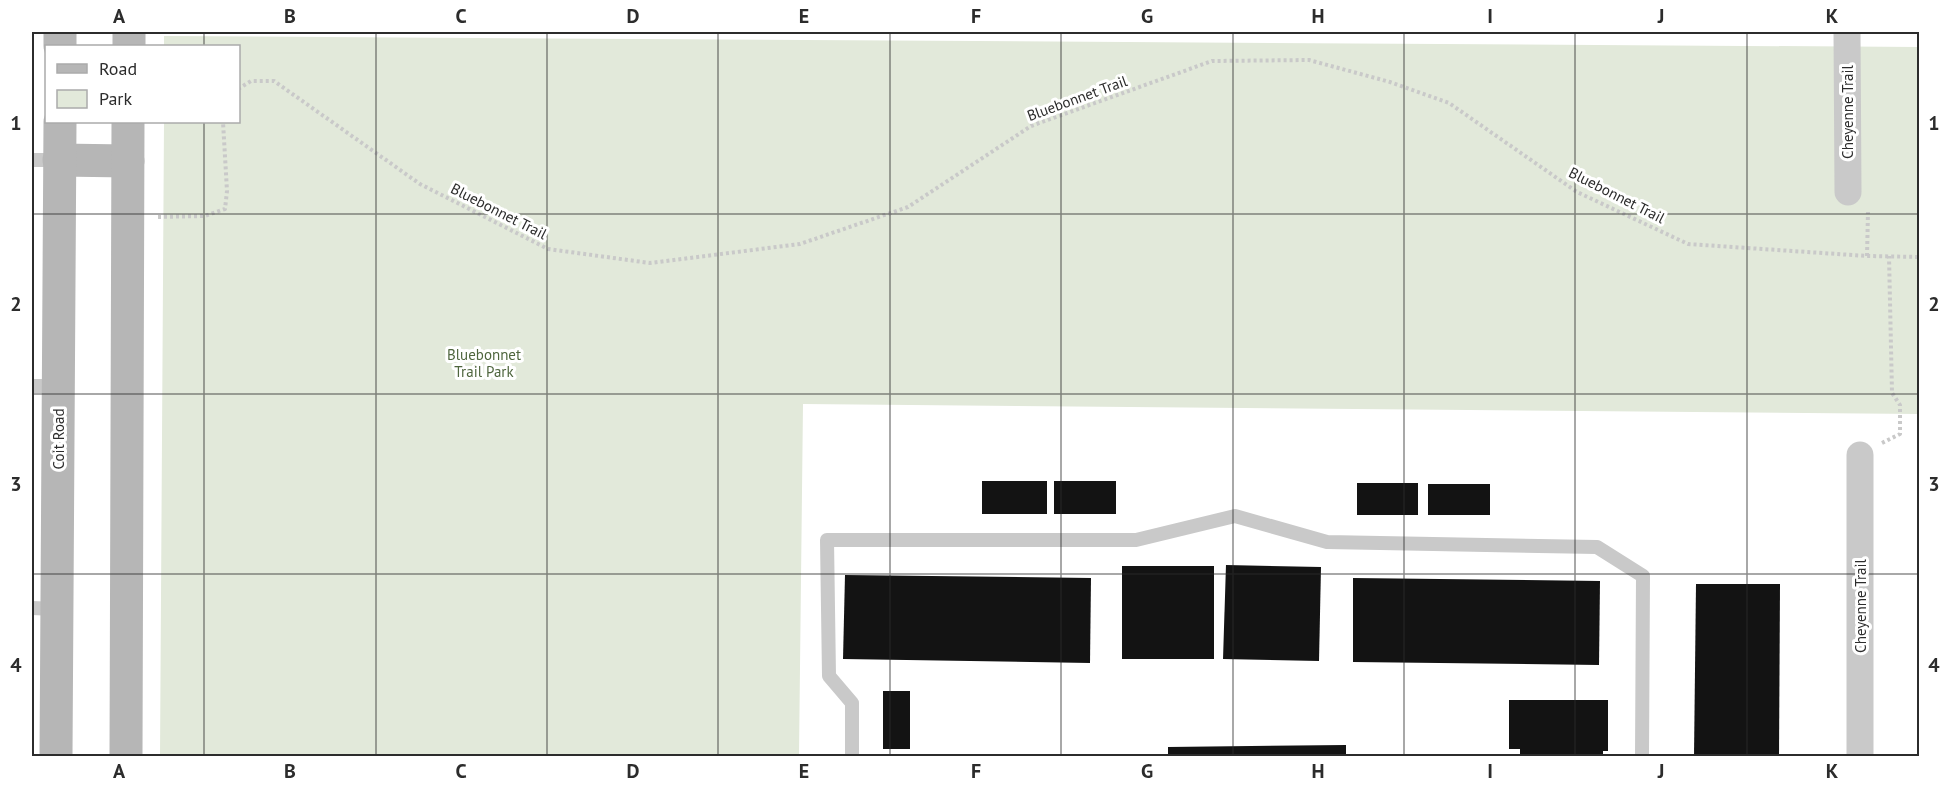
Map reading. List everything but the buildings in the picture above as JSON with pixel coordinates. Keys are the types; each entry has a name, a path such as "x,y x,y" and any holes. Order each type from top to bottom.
{"main road":[{"name":"Coit Road","path":"56,756 44,608 45,160 60,123"},
{"path":"126,756 128,123"},
{"path":"45,160 128,161"}],"street":[{"name":"Cheyenne Trail","path":"1847,32 1848,192"},
{"name":"Cheyenne Trail","path":"1860,455 1860,756"}],"lane":[{"path":"852,756 852,703 828,676 826,540 1136,540 1235,516 1327,542 1597,547 1643,576 1642,756"}],"path":[{"name":"Bluebonnet Trail","path":"240,88 251,81 273,81 420,184 548,249 650,263 800,244 908,207 1031,126 1212,61 1309,60 1390,82 1449,103 1577,192 1688,243 1867,256 1920,257"},
{"path":"158,217 204,216 225,209 227,191 223,123"},
{"path":"1848,192 1869,201 1867,256"},
{"path":"1860,455 1900,434 1900,405 1892,393 1889,256"}],"green space":[{"name":"Bluebonnet Trail Park","path":"164,36 1919,47 1919,414 803,404 799,756 160,756 164,123 240,123 240,45 164,45"}]}
